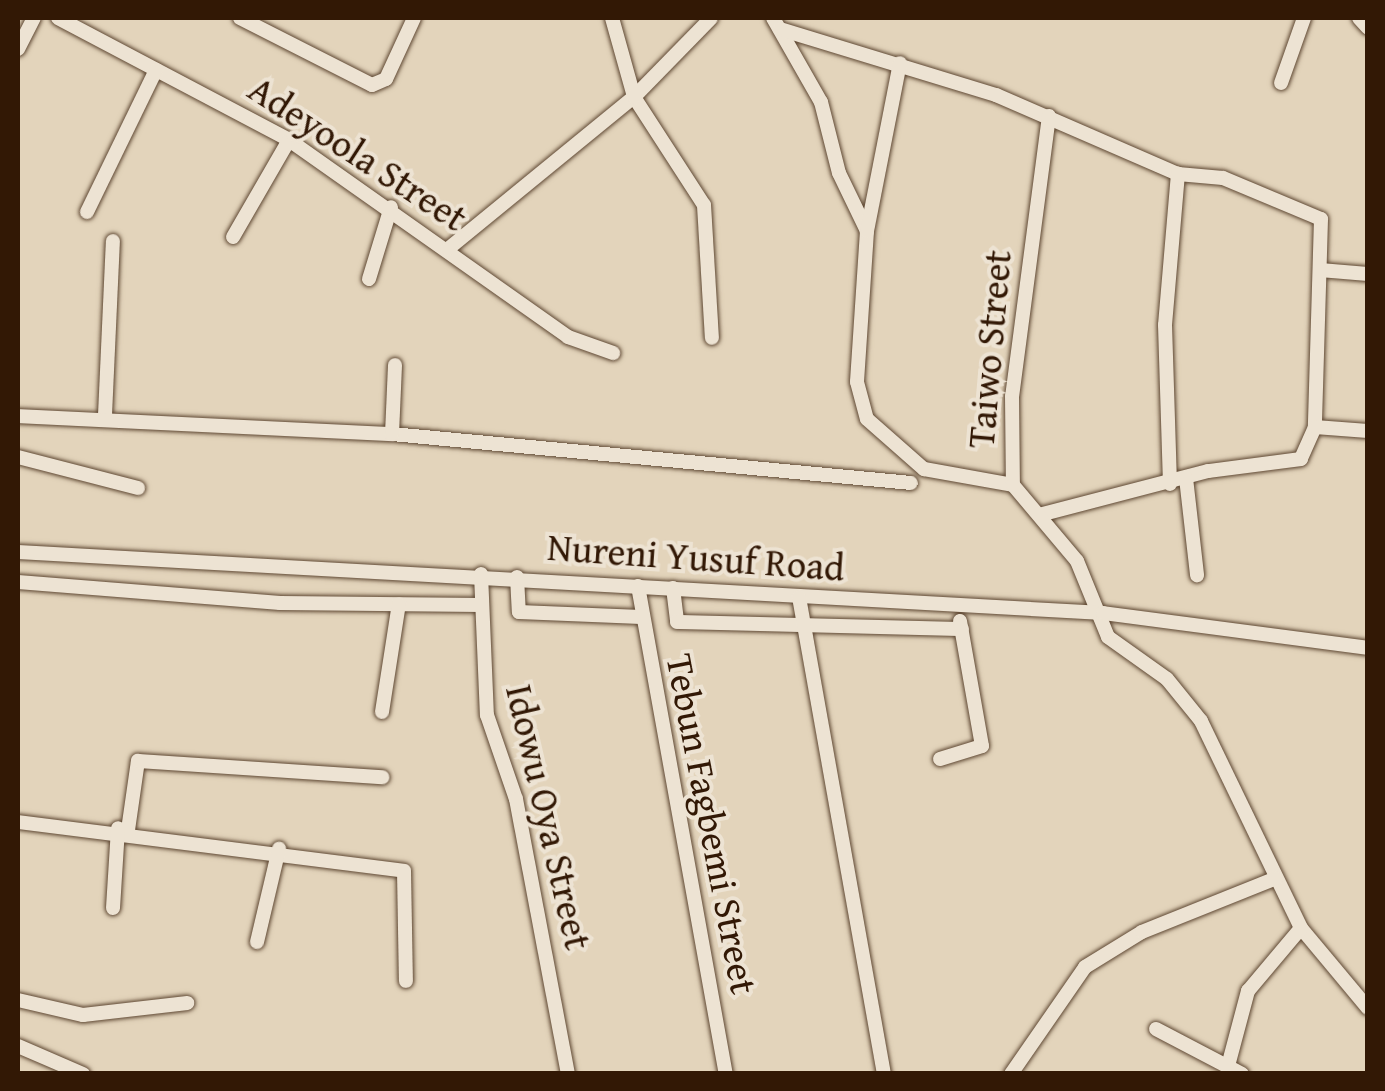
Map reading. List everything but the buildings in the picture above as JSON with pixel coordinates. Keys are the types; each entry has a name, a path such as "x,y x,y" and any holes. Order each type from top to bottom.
{"street":[{"path":"18,49 34,18"},
{"name":"Adeyoola Street","path":"58,18 289,140 391,206 583,346 613,353"},
{"path":"240,18 372,85 386,80 414,18"},
{"path":"612,18 634,96 704,205 712,338"},
{"path":"448,250 634,96 711,18"},
{"path":"1281,82 1304,18"},
{"path":"1359,18 1368,28"},
{"path":"776,23 1049,116 1178,174 1223,178 1321,219 1314,428 1292,464 1186,478 1042,514"},
{"path":"776,23 821,102 839,174 867,230"},
{"path":"900,63 867,230 856,382 867,419 924,468 1014,485"},
{"path":"88,212 156,70"},
{"name":"Taiwo Street","path":"1049,116 1012,396 1014,485 1042,514 1103,612 1108,637 1167,679 1201,721 1301,928 1368,1008"},
{"path":"233,237 289,140"},
{"path":"1170,484 1165,324 1178,174"},
{"path":"369,279 391,206"},
{"path":"105,416 113,241"},
{"path":"1320,270 1368,274"},
{"path":"392,434 395,365"},
{"path":"18,416 105,416 392,434 911,483"},
{"path":"1314,428 1368,432"},
{"path":"18,457 138,488"},
{"path":"1186,478 1197,575"},
{"name":"Nureni Yusuf Road","path":"18,552 481,574 1103,612 1368,648"},
{"name":"Idowu Oya Street","path":"481,574 487,715 516,799 568,1074"},
{"path":"517,577 519,612 641,617"},
{"path":"18,582 399,604 481,605"},
{"name":"Tebun Fagbemi Street","path":"638,586 726,1074"},
{"path":"673,588 677,622 962,629"},
{"path":"799,596 798,626 884,1074"},
{"path":"382,712 399,604"},
{"path":"940,759 982,746 956,606"},
{"path":"113,908 123,829 138,761 382,777"},
{"path":"18,822 123,829 279,849 404,871 406,982"},
{"path":"258,942 279,849"},
{"path":"1011,1074 1085,967 1142,932 1276,878"},
{"path":"1156,1029 1235,1070 1248,991 1301,928"},
{"path":"18,1000 82,1014 187,1003"},
{"path":"18,1046 57,1069 84,1074"}]}
